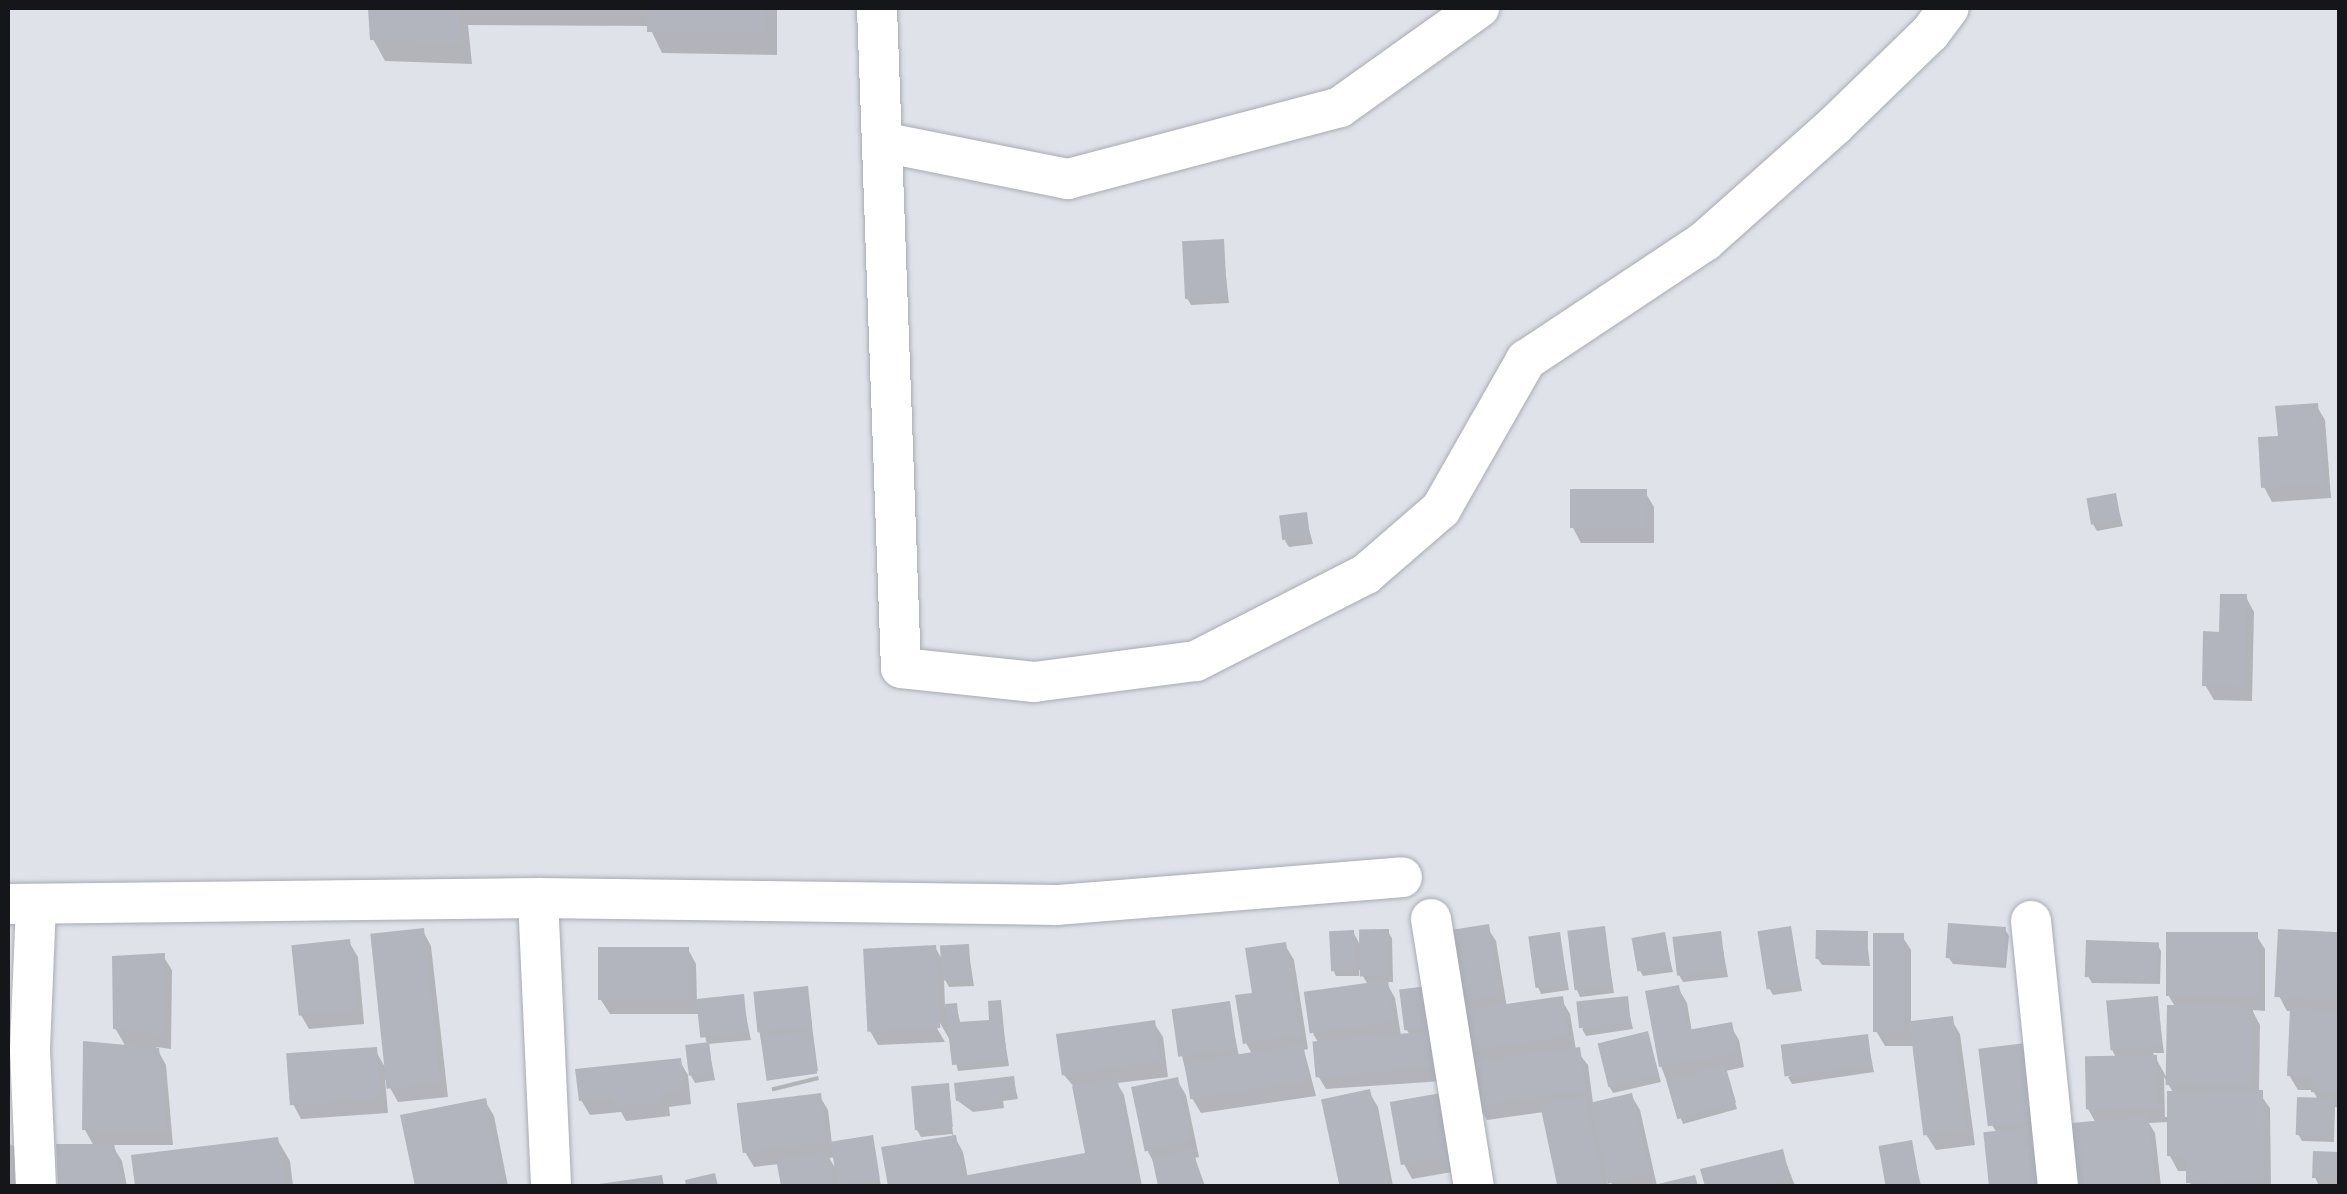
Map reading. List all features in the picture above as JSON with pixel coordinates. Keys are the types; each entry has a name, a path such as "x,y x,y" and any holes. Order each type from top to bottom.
{"street":[{"path":"878,8 901,668 1034,682 1196,660 1366,574 1441,509 1526,360 1705,242 1834,126 1930,33 1949,8"},
{"path":"882,142 1068,178 1340,107 1479,8"},
{"path":"36,1186 22,904 538,898 1057,906 1402,878"},
{"path":"538,898 550,1186"},
{"path":"1432,919 1474,1186"},
{"path":"2031,921 2058,1186"}],"building":[{"path":"368,8 457,8 462,43 370,40"},
{"path":"647,8 766,8 766,32 647,32"},
{"path":"1224,239 1227,297 1185,299 1182,241"},
{"path":"2318,403 2324,484 2261,488 2258,437 2278,436 2275,406"},
{"path":"1570,489 1647,489 1647,528 1570,528"},
{"path":"2116,493 2121,520 2091,525 2086,498"},
{"path":"1307,512 1310,537 1282,540 1279,515"},
{"path":"2220,594 2247,594 2245,687 2202,686 2203,631 2219,632"},
{"path":"1948,923 2006,927 2003,962 1946,958"},
{"path":"1489,924 1500,995 1456,1002 1445,931"},
{"path":"1605,926 1612,986 1575,990 1567,931"},
{"path":"1791,926 1800,984 1767,990 1757,931"},
{"path":"424,928 440,1083 387,1089 370,934"},
{"path":"1389,929 1390,976 1360,977 1359,930"},
{"path":"2278,929 2340,932 2336,1000 2274,997"},
{"path":"1354,930 1356,970 1331,971 1329,931"},
{"path":"1816,930 1868,931 1867,960 1815,959"},
{"path":"1721,931 1726,970 1677,976 1672,937"},
{"path":"1560,932 1567,983 1536,988 1528,936"},
{"path":"1665,932 1671,965 1637,971 1632,938"},
{"path":"2166,932 2258,932 2258,996 2166,996"},
{"path":"1873,933 1904,933 1904,1032 1873,1032"},
{"path":"350,939 357,1010 299,1016 291,945"},
{"path":"2086,940 2159,943 2158,980 2085,977"},
{"path":"1286,942 1301,1035 1243,1044 1235,995 1252,993 1245,948"},
{"path":"969,944 971,979 942,980 940,946"},
{"path":"936,945 940,1028 867,1032 863,949"},
{"path":"598,947 689,947 689,1000 598,1000"},
{"path":"165,953 163,1035 113,1029 112,956"},
{"path":"1388,980 1394,1022 1310,1033 1304,992"},
{"path":"1679,985 1688,1030 1732,1022 1738,1053 1659,1067 1645,991"},
{"path":"808,986 812,1027 758,1033 753,992"},
{"path":"1428,986 1433,1027 1404,1030 1399,990"},
{"path":"744,994 748,1033 700,1038 696,999"},
{"path":"1563,996 1569,1037 1462,1052 1456,1011"},
{"path":"1628,996 1631,1023 1579,1028 1576,1001"},
{"path":"2158,996 2162,1046 2111,1050 2106,1001"},
{"path":"1001,1000 1007,1060 952,1065 945,1004 957,1003 959,1022 989,1020 988,1001"},
{"path":"1230,1001 1237,1049 1178,1057 1172,1009"},
{"path":"2167,1005 2253,1007 2252,1086 2166,1085"},
{"path":"2290,1008 2340,1011 2340,1094 2311,1092 2311,1077 2287,1076"},
{"path":"1953,1016 1967,1130 1923,1136 1909,1021"},
{"path":"1155,1020 1161,1062 1062,1076 1056,1034"},
{"path":"811,1030 817,1074 767,1081 760,1037"},
{"path":"1433,1031 1436,1067 1316,1077 1312,1042"},
{"path":"1648,1031 1659,1075 1608,1087 1598,1044"},
{"path":"1868,1034 1872,1066 1785,1076 1781,1045"},
{"path":"83,1041 159,1048 167,1131 82,1130"},
{"path":"709,1042 713,1073 689,1076 685,1045"},
{"path":"2026,1043 2036,1120 1988,1126 1978,1049"},
{"path":"1303,1044 1309,1081 1190,1099 1184,1063"},
{"path":"377,1047 381,1099 290,1105 286,1053"},
{"path":"1580,1047 1586,1091 1475,1106 1469,1063"},
{"path":"2157,1055 2158,1108 2086,1109 2085,1056"},
{"path":"681,1058 685,1089 662,1092 663,1102 615,1107 614,1098 579,1101 575,1069"},
{"path":"1725,1064 1736,1102 1677,1119 1666,1081"},
{"path":"1014,1076 1016,1092 1001,1095 1002,1102 967,1106 967,1100 956,1101 954,1083"},
{"path":"1117,1077 1138,1186 888,1186 881,1147 956,1135 963,1176 1085,1153 1072,1086"},
{"path":"1178,1077 1192,1142 1145,1152 1131,1087"},
{"path":"949,1083 953,1127 915,1130 911,1086"},
{"path":"1370,1089 1391,1186 1340,1186 1321,1099"},
{"path":"2263,1090 2264,1182 2186,1183 2186,1157 2167,1156 2167,1091"},
{"path":"821,1093 827,1143 743,1153 737,1103"},
{"path":"1441,1093 1452,1156 1401,1165 1390,1102"},
{"path":"1632,1093 1651,1174 1608,1184 1589,1103"},
{"path":"1585,1095 1604,1186 1557,1186 1540,1105"},
{"path":"2297,1097 2333,1098 2332,1136 2296,1135"},
{"path":"486,1098 503,1181 476,1186 415,1186 400,1115"},
{"path":"2148,1116 2156,1186 2068,1186 2061,1124"},
{"path":"2043,1126 2049,1186 1989,1186 1983,1132"},
{"path":"873,1135 880,1178 837,1185 831,1142"},
{"path":"278,1137 285,1186 135,1186 131,1155"},
{"path":"1912,1140 1919,1181 1886,1186 1879,1146"},
{"path":"56,1144 114,1144 123,1186 58,1186"},
{"path":"1193,1149 1202,1186 1158,1186 1152,1158"},
{"path":"1783,1149 1790,1178 1766,1186 1705,1186 1700,1169"},
{"path":"828,1151 834,1186 781,1186 776,1159"},
{"path":"2313,1151 2340,1152 2339,1179 2312,1178"},
{"path":"715,1173 718,1186 686,1186 685,1180"},
{"path":"662,1175 664,1186 599,1186 599,1184"},
{"path":"1695,1175 1698,1186 1654,1186 1654,1185"}]}
